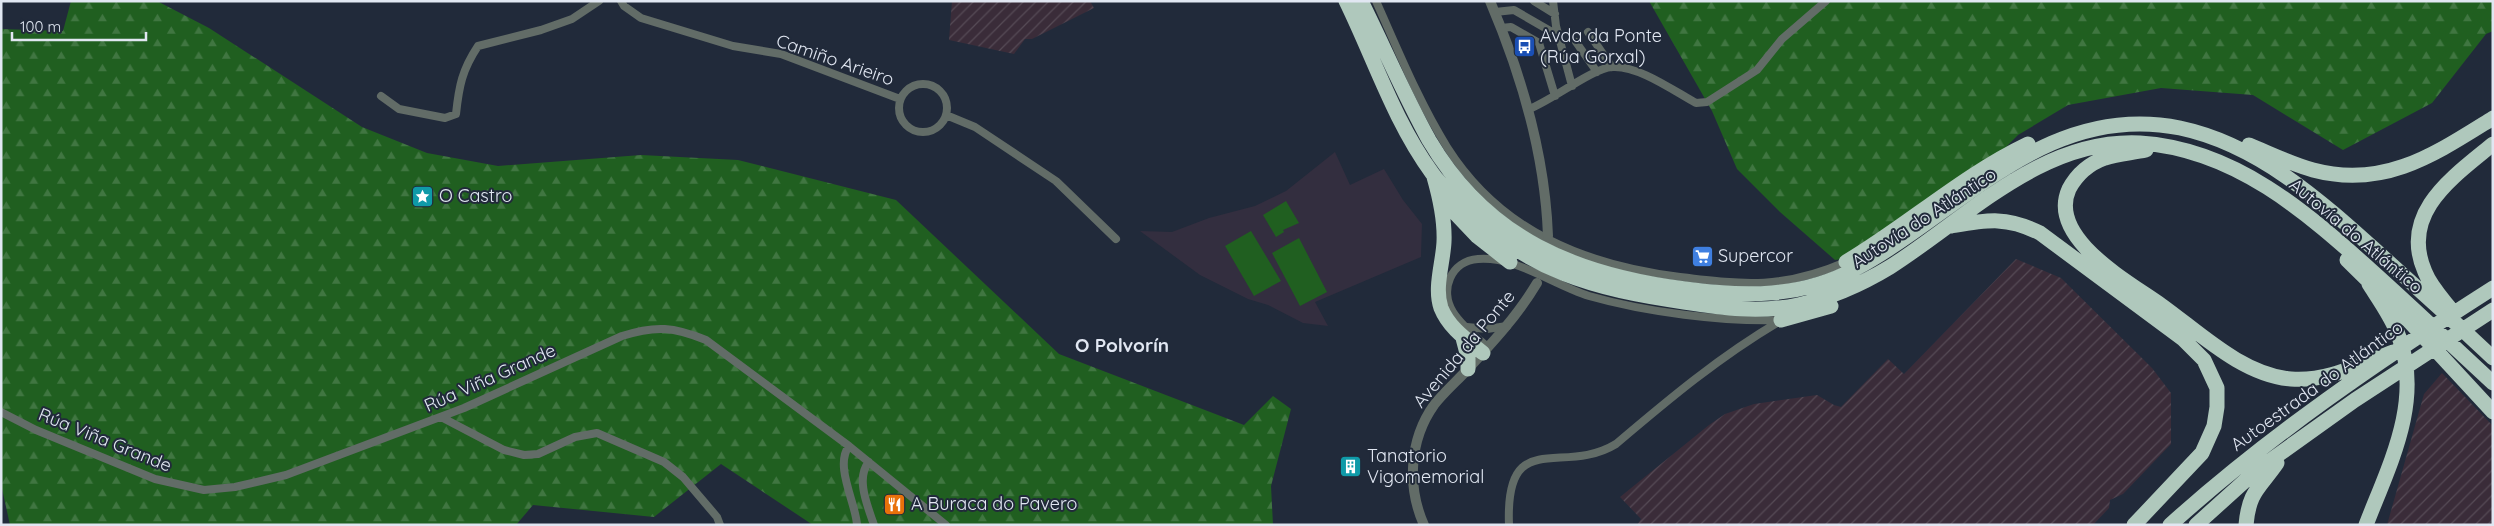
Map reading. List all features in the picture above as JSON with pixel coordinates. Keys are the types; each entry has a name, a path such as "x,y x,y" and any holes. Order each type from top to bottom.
{"highway":[{"name":"Autovía do Atlántico","path":"1346,1 1403,124 1434,176 1497,237 1532,260 1566,276 1616,291 1706,306 1767,309 1795,306 1832,295 1888,268 1998,191 2054,159 2080,150 2117,144 2144,143 2206,157 2251,176 2280,194 2330,234 2447,351 2493,383"},
{"name":"Autovía do Atlántico","path":"1361,1 1426,134 1447,167 1463,186 1503,224 1544,250 1593,271 1620,279 1663,286 1742,295 1787,293 1810,288 1832,280 1885,252 2020,158 2070,134 2122,125 2158,125 2180,128 2209,137 2257,158 2314,195 2432,293 2470,336 2493,358"},
{"path":"2209,137 2243,143 2316,170 2358,176 2401,169 2419,162 2493,118"},
{"path":"1846,262 1880,242 2004,156 2049,137 2070,134"},
{"path":"2432,293 2420,257 2418,232 2422,219 2429,203 2454,176 2493,144"},
{"path":"2162,147 2105,158 2085,168 2074,179 2068,192 2067,215 2076,238 2086,249 2237,360 2275,376 2291,379 2330,376 2393,352"},
{"path":"1434,176 1440,197 1444,242 1439,295 1441,307 1448,320 1485,350"},
{"path":"1440,197 1477,236 1510,262"},
{"path":"1947,227 1993,219 2024,225 2040,233 2175,333 2204,360 2217,388 2214,426 2202,453 2134,525"},
{"path":"2330,234 2340,253 2369,284 2413,316"},
{"path":"1781,320 1828,307 1852,296 1875,284 1888,268"},
{"path":"2366,525 2400,436 2408,398 2406,363 2399,336 2369,284"},
{"name":"Autoestrada do Atlántico","path":"2170,525 2230,472 2393,352 2493,288"},
{"name":"Autoestrada do Atlántico","path":"2196,525 2257,470 2286,452 2355,400 2493,310"},
{"path":"1465,333 1468,369"},
{"path":"2447,351 2493,412"},
{"path":"2246,525 2248,505 2260,483 2286,452"}],"street":[{"path":"381,96 399,109 445,118 456,114 459,82 478,46 541,30 572,19 599,1"},
{"name":"Camiño Arieiro","path":"621,1 624,6 641,18 733,46 781,54 900,99"},
{"path":"1376,1 1435,126 1448,149 1484,193 1539,235 1570,251 1622,267 1733,284 1758,284 1795,280 1824,272 1846,262"},
{"path":"1490,1 1529,108 1544,186 1548,236"},
{"path":"1534,1 1555,14"},
{"path":"1553,1 1559,36 1572,86"},
{"path":"1529,108 1555,96 1597,72 1612,67 1637,71 1696,104 1707,102 1757,70 1782,39 1826,1"},
{"path":"1495,12 1514,10 1559,36"},
{"path":"1501,28 1511,27 1539,43 1555,96"},
{"path":"1588,32 1612,67"},
{"path":"1576,42 1597,72"},
{"name":"Camiño Arieiro","path":"919,84 935,87 945,100 946,115 937,128 930,132 914,131 902,122 899,114 900,99 905,92 919,84"},
{"path":"946,115 975,127 1056,181 1116,239"},
{"path":"1508,325 1465,333 1449,306 1447,288 1452,272 1466,261 1476,259 1510,262 1559,285 1589,296 1632,306 1723,318 1757,321 1781,320"},
{"name":"Avenida da Ponte","path":"1424,525 1418,511 1413,483 1416,444 1423,425 1435,405 1524,306 1537,283"},
{"path":"1509,525 1513,477 1520,469 1535,460 1597,454 1605,451 1616,444 1685,384 1781,320"},
{"path":"1757,321 1759,333"},
{"name":"Rúa Viña Grande","path":"1,412 36,430 155,479 204,490 235,487 286,475 441,417 622,336 650,328 666,328 679,330 706,340 849,446 946,525"},
{"path":"441,417 504,450 524,455 538,454 575,437 598,433 664,462 676,472 716,517 720,525"},
{"path":"849,446 844,456 846,484 857,525"},
{"path":"869,462 863,470 862,479 874,525"}],"shaded area":[{"path":"952,1 1090,1 1094,8 1032,39 1025,39 1014,54 949,40"},
{"path":"1335,152 1350,185 1384,169 1403,200 1422,224 1421,257 1315,302 1328,326 1303,323 1268,305 1248,299 1200,275 1140,231 1172,232 1209,218 1255,206 1286,191"},
{"path":"2016,259 2061,278 2152,368 2171,393 2171,444 2123,494 2110,500 2109,508 2093,525 1637,525 1641,519 1620,497 1709,425 1725,414 1754,404 1817,395 1841,407 1888,359 1904,374"},
{"path":"2442,373 2493,426 2493,525 2387,525 2424,394"}],"green space":[{"path":"71,1 157,1 209,28 362,127 427,153 498,166 641,155 738,160 896,200 1059,354 1244,425 1273,396 1291,409 1271,486 1273,525 813,525 721,464 654,517 533,505 516,525 10,525 1,484 1,29 63,31"},
{"path":"1649,1 2493,1 2493,31 2486,34 2432,103 2343,150 2253,95 2161,88 2068,105 2018,135 1955,198 1869,255 1835,260 1780,212 1737,169 1712,111"},
{"path":"1286,201 1299,223 1283,230 1284,232 1276,237 1263,215"},
{"path":"1251,231 1281,281 1254,296 1225,246"},
{"path":"1299,238 1327,292 1300,306 1272,253"}],"place":[{"name":"Avda da Ponte (Rúa Gorxal)","path":"1524,46"},
{"name":"O Castro","path":"423,196"},
{"name":"Supercor","path":"1702,256"},
{"name":"Tanatorio Vigomemorial","path":"1351,466"},
{"name":"A Buraca do Pavero","path":"895,504"}],"district":[{"name":"O Polvorín","path":"1122,345"}]}
